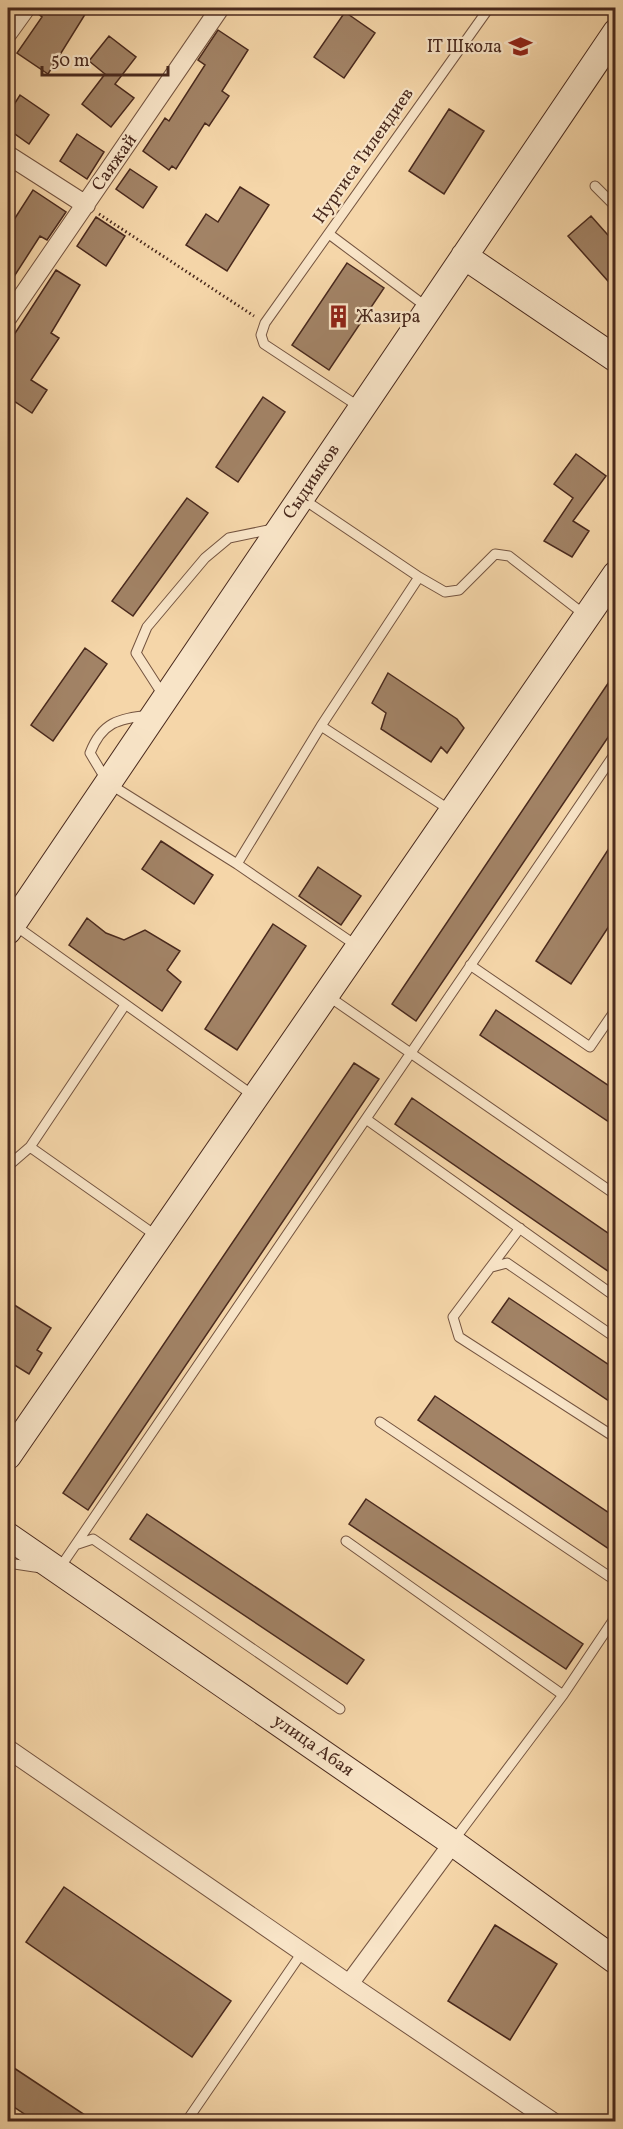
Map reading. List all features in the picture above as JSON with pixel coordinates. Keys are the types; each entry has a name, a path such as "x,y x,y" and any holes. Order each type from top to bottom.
{"street":[{"path":"8,33 26,8"},
{"name":"Саяжай","path":"8,317 220,8"},
{"name":"Сыдиыков","path":"10,927 615,32"},
{"path":"8,155 86,205"},
{"path":"464,256 615,358"},
{"path":"8,1456 615,574"},
{"name":"улица Абая","path":"8,1536 453,1843 615,1961"},
{"path":"10,1755 553,2121"},
{"path":"348,1984 453,1843"}],"lane":[{"name":"Нургиса Тилендиев","path":"265,323 489,8"},
{"path":"595,186 615,207"},
{"path":"329,234 429,308"},
{"path":"265,323 261,335 264,344 361,408"},
{"path":"301,498 419,577 446,592 459,590 495,554 509,556 586,616"},
{"path":"281,527 229,538 205,558 147,627 136,653 159,706 120,718 97,735 90,753 108,783 237,864 359,947"},
{"path":"237,864 321,726 419,577"},
{"path":"321,726 452,812"},
{"path":"8,1563 58,1571 615,752"},
{"path":"10,927 255,1097"},
{"path":"470,965 590,1047 615,1010"},
{"path":"326,995 615,1195"},
{"path":"8,1166 30,1147 125,1005"},
{"path":"366,1119 615,1297"},
{"path":"30,1147 159,1238"},
{"path":"520,1228 453,1317 459,1337 615,1438"},
{"path":"489,1268 507,1263 615,1338"},
{"path":"380,1422 615,1581"},
{"path":"76,1545 93,1539 340,1709"},
{"path":"346,1541 562,1695"},
{"path":"453,1843 562,1695 615,1616"},
{"path":"186,2121 303,1951"}],"path":[{"path":"86,205 265,323"}],"building":[{"path":"37,8 89,8 48,74 17,53 42,17 36,12"},
{"path":"345,12 375,33 344,78 314,57"},
{"path":"218,30 248,50 222,91 229,96 209,126 205,123 176,169 172,166 169,170 143,151 165,118 169,121 205,65 198,60"},
{"path":"109,36 136,57 115,84 134,98 111,127 82,104 105,74 89,61"},
{"path":"20,95 49,115 29,144 8,129 8,114"},
{"path":"449,109 484,131 444,194 409,171"},
{"path":"77,134 104,152 87,179 60,161"},
{"path":"130,169 157,187 143,208 116,189"},
{"path":"240,187 269,205 227,271 186,245 206,214 218,222"},
{"path":"33,190 66,212 47,240 40,236 8,286 8,229"},
{"path":"591,216 615,243 615,289 568,236"},
{"path":"96,217 125,236 106,266 77,246"},
{"name":"Жазира","path":"347,263 384,288 329,370 292,345"},
{"path":"56,270 80,285 51,333 59,338 31,380 47,390 32,413 8,397 8,344"},
{"path":"263,397 285,412 238,482 216,467"},
{"path":"576,454 606,476 573,521 589,531 572,557 544,541 573,498 554,484"},
{"path":"187,498 208,513 133,616 112,601"},
{"path":"85,648 107,664 53,741 31,725"},
{"path":"388,673 457,719 464,728 447,753 441,747 431,762 381,729 386,713 372,703"},
{"path":"615,673 615,727 416,1021 392,1004"},
{"path":"615,839 615,917 571,984 536,961"},
{"path":"161,841 213,875 194,904 142,869"},
{"path":"318,867 361,896 341,925 299,896"},
{"path":"87,918 106,933 124,940 145,930 180,951 167,970 181,982 162,1011 69,945"},
{"path":"273,924 306,946 237,1050 205,1029"},
{"path":"496,1010 615,1090 615,1126 480,1035"},
{"path":"354,1063 379,1079 88,1510 63,1493"},
{"path":"412,1098 615,1238 615,1276 395,1124"},
{"path":"509,1298 615,1369 615,1405 492,1322"},
{"path":"8,1301 51,1328 37,1350 42,1353 29,1374 8,1361"},
{"path":"435,1396 615,1517 615,1553 418,1420"},
{"path":"366,1499 583,1644 566,1669 349,1524"},
{"path":"147,1514 364,1660 347,1684 130,1539"},
{"path":"64,1887 231,2001 192,2057 26,1942"},
{"path":"495,1925 557,1964 510,2040 448,2001"},
{"path":"8,2064 94,2121 35,2121 8,2103"}],"place":[{"name":"IT Школа","path":"520,47"},
{"name":"Жазира","path":"338,317"}]}
